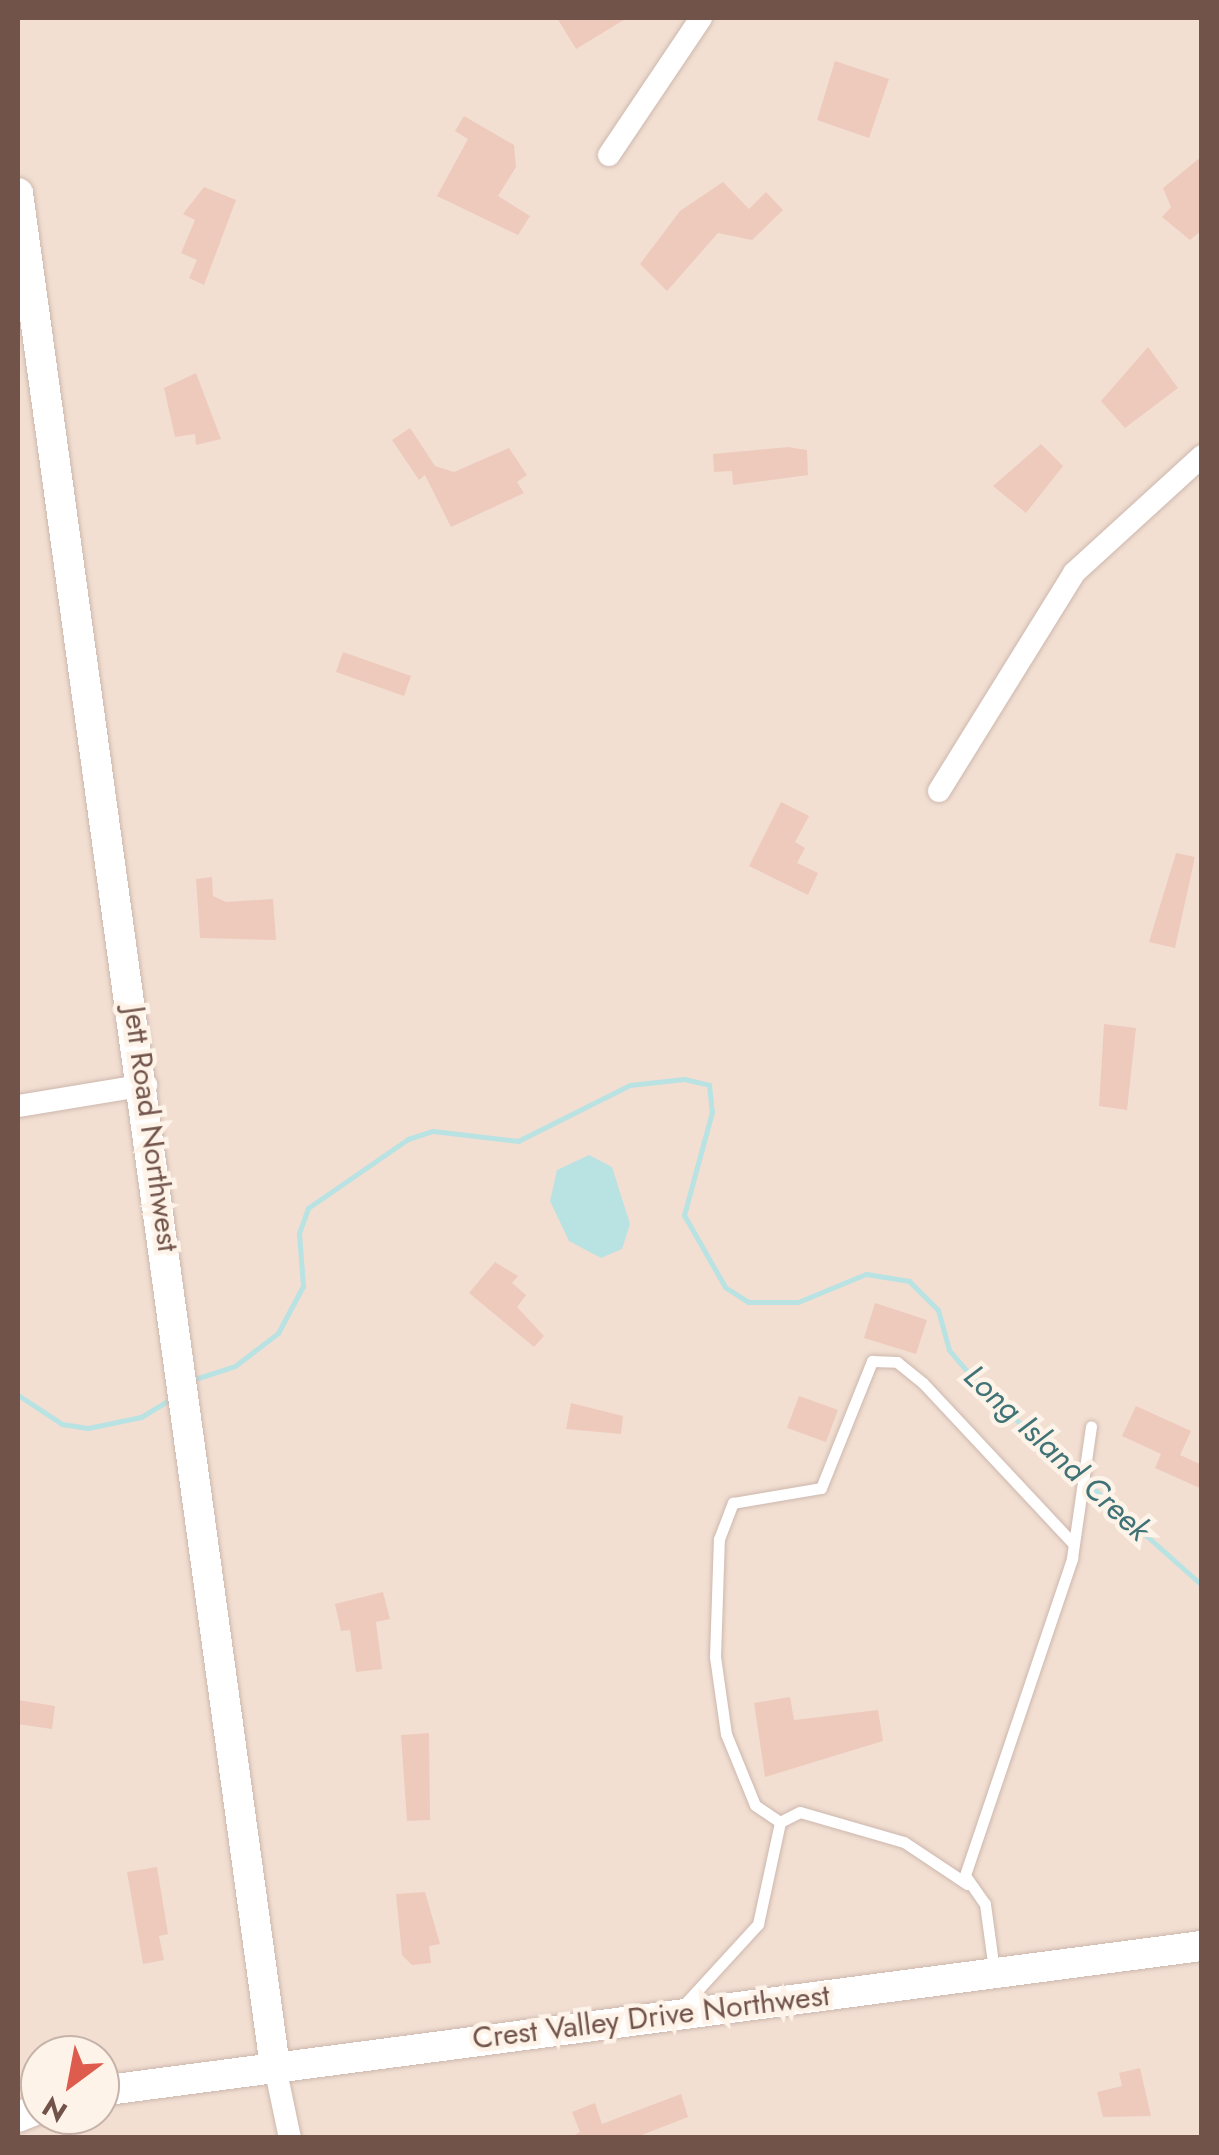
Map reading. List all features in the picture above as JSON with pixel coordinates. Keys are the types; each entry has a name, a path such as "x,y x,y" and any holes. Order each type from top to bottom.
{"street":[{"path":"609,154 701,18"},
{"name":"Jett Road Northwest","path":"18,193 146,1086 275,2066"},
{"path":"939,791 1074,572 1202,456"},
{"path":"18,1106 146,1086"},
{"name":"Crest Valley Drive Northwest","path":"120,2087 1202,1946"},
{"path":"275,2066 290,2138"}],"lane":[{"path":"780,1822 755,1805 726,1734 715,1658 719,1539 734,1503 821,1488 872,1361 897,1362 923,1383 1072,1542"},
{"path":"968,1884 1072,1542 1091,1426"},
{"path":"780,1822 800,1812 860,1824 968,1884 984,1904 995,1974"},
{"path":"677,2013 758,1924 780,1822"}],"shaded area":[{"path":"18,18 1201,18 1201,2137 18,2137"}],"water":[{"path":"589,1155 612,1167 630,1224 622,1249 601,1258 569,1241 550,1201 557,1170"}],"building":[{"path":"557,18 627,18 576,49"},
{"path":"835,61 889,79 869,138 817,120"},
{"path":"464,116 514,145 516,167 498,196 530,216 518,235 437,196 468,139 455,131"},
{"path":"1202,156 1202,230 1190,240 1162,217 1171,207 1163,188"},
{"path":"723,182 749,209 766,192 783,210 752,240 718,233 667,291 640,264 680,211"},
{"path":"204,187 236,200 204,285 189,278 197,260 181,253 195,220 183,214"},
{"path":"1148,347 1178,388 1125,428 1101,401"},
{"path":"196,373 221,439 196,445 195,434 175,437 164,388"},
{"path":"410,428 435,466 454,472 509,448 527,475 517,482 524,493 451,527 425,475 419,480 392,440"},
{"path":"1041,444 1063,466 1026,513 993,486"},
{"path":"788,447 807,450 808,475 733,485 732,471 714,472 713,454"},
{"path":"343,652 411,676 404,696 336,672"},
{"path":"781,802 809,816 795,842 805,848 797,863 818,873 808,895 749,866"},
{"path":"1176,853 1195,857 1175,948 1149,942"},
{"path":"212,877 213,896 226,902 273,899 276,940 200,938 196,879"},
{"path":"1104,1024 1136,1028 1127,1110 1099,1106"},
{"path":"495,1262 518,1276 512,1283 526,1295 517,1307 544,1336 534,1347 469,1293"},
{"path":"875,1303 927,1320 916,1354 864,1338"},
{"path":"799,1396 838,1410 826,1442 787,1428"},
{"path":"571,1403 623,1416 621,1434 566,1429"},
{"path":"1136,1406 1191,1431 1180,1455 1202,1465 1202,1489 1155,1468 1161,1454 1122,1436"},
{"path":"383,1592 390,1619 376,1622 382,1669 356,1672 350,1630 341,1631 335,1604"},
{"path":"790,1697 794,1720 878,1710 883,1741 765,1777 754,1703"},
{"path":"18,1700 55,1706 52,1729 18,1724"},
{"path":"429,1733 430,1820 407,1821 401,1735"},
{"path":"157,1867 168,1934 159,1936 164,1960 143,1964 127,1872"},
{"path":"425,1892 440,1944 429,1946 431,1963 412,1965 402,1955 396,1894"},
{"path":"1140,2068 1151,2116 1103,2117 1097,2092 1122,2086 1119,2073"},
{"path":"681,2094 688,2117 634,2138 570,2138 580,2132 572,2112 595,2103 602,2124"}],"waterway":[{"name":"Long Island Creek","path":"192,1380 235,1366 278,1333 303,1286 299,1233 308,1208 408,1139 433,1131 518,1141 630,1085 684,1079 709,1085 712,1112 684,1215 725,1287 748,1302 798,1302 866,1274 909,1281 938,1310 949,1350 984,1391 1202,1585"},
{"name":"Long Island Creek","path":"18,1395 62,1424 88,1428 141,1417 173,1398"}]}
